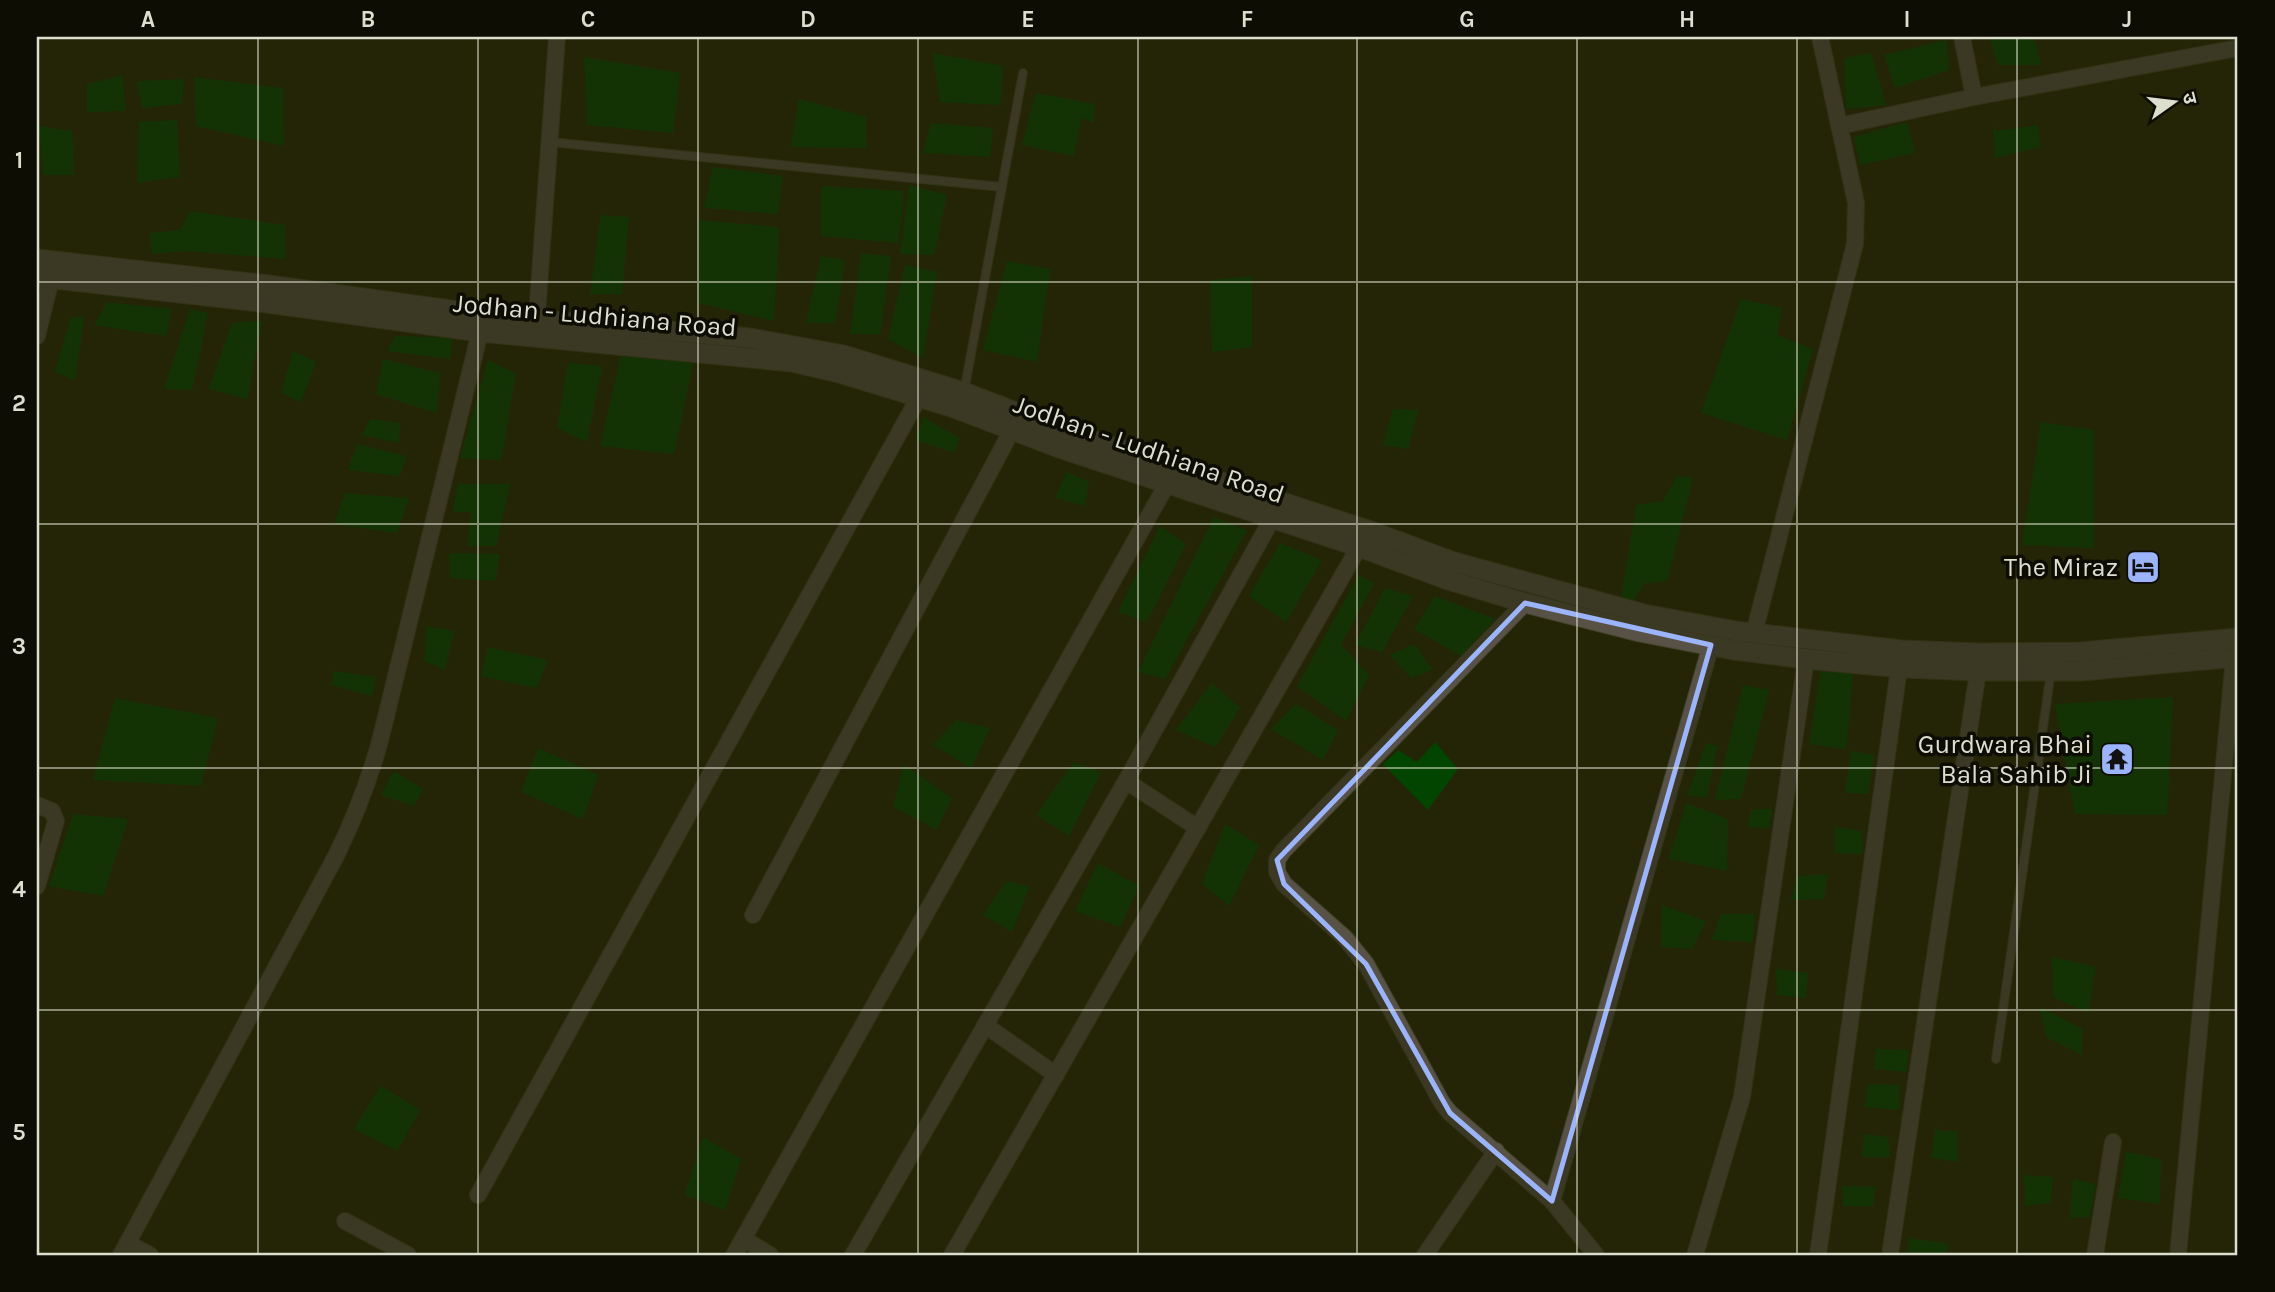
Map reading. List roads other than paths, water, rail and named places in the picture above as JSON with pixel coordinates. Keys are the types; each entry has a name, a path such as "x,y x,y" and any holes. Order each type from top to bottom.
{"street":[{"path":"536,330 558,37"},
{"path":"1754,633 1855,244 1856,203 1820,37"},
{"path":"1962,37 1974,97"},
{"path":"1839,126 1974,97 2238,48"},
{"name":"Jodhan - Ludhiana Road","path":"37,259 269,285 379,301 536,330 792,362 919,397 1448,580 1640,632 1711,645 1806,659 1899,668 1978,671 2081,671 2236,658"},
{"path":"37,335 44,278"},
{"name":"Jodhan - Ludhiana Road","path":"44,278 267,303 480,332 536,330 750,338 844,355 964,392 1065,430 1371,531 1454,562 1644,614 1754,633 1902,650 1980,653 2080,652 2238,637"},
{"path":"150,1255 124,1249 336,856 356,815 370,777 480,332"},
{"path":"478,1195 919,397"},
{"path":"753,915 1012,430"},
{"path":"734,1255 1167,484"},
{"path":"853,1255 1126,781 1272,519"},
{"path":"952,1255 1359,547"},
{"path":"1525,603 1283,851 1277,860 1278,872 1284,884 1345,939 1374,976 1442,1103 1450,1113 1552,1201 1596,1255"},
{"path":"1552,1201 1711,645"},
{"path":"2178,1255 2236,658"},
{"path":"1695,1255 1742,1097 1806,659"},
{"path":"1818,1255 1899,668"},
{"path":"1890,1255 1978,671"},
{"path":"1126,781 1198,828"},
{"path":"37,805 52,811 56,821 37,886"},
{"path":"985,1025 1056,1074"},
{"path":"2095,1255 2113,1142"},
{"path":"1425,1255 1496,1151"},
{"path":"345,1221 408,1255"},
{"path":"744,1239 770,1255"}],"lane":[{"path":"964,392 1023,73"},
{"path":"550,142 1002,187"},
{"path":"1996,1059 2051,671"}],"place":[{"name":"The Miraz","path":"2143,567"},
{"name":"Gurdwara Bhai Bala Sahib Ji","path":"2117,759"}]}
